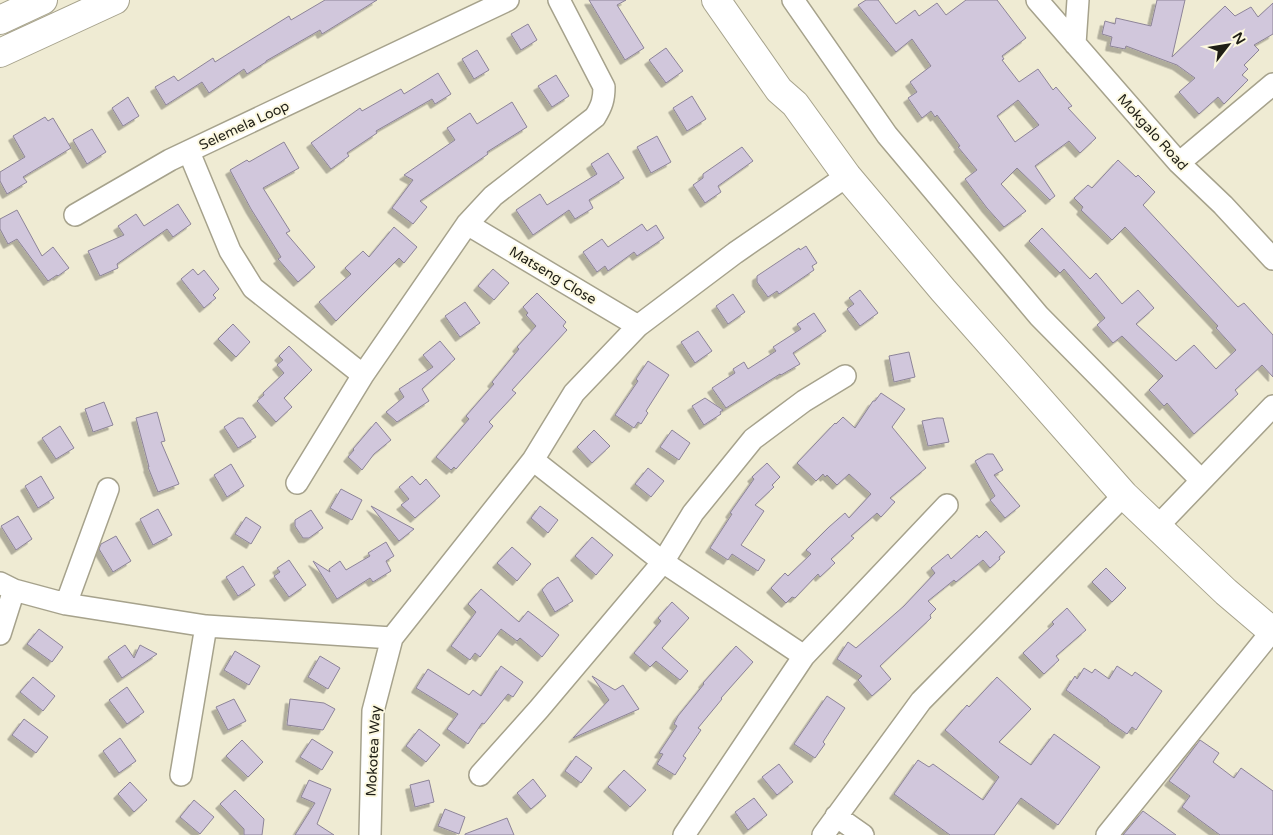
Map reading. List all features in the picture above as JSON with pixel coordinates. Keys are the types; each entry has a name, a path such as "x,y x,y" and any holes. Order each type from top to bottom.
{"street":[{"path":"0,20 43,0"},
{"path":"0,52 115,0"},
{"name":"Selemela Loop","path":"363,375 253,288 230,251 189,152 508,0"},
{"path":"297,483 363,375 468,224 493,196 595,117 604,99 604,86 559,0"},
{"path":"716,0 780,90 795,104 847,176 943,290 1124,495 1226,592 1273,632 1107,835"},
{"path":"738,0 788,81 795,104"},
{"path":"794,0 887,135 1039,316 1201,480"},
{"name":"Mokgalo Road","path":"1037,0 1179,163 1272,256"},
{"path":"1075,44 1078,0"},
{"path":"1179,163 1273,84"},
{"path":"75,215 170,160 189,152"},
{"path":"0,634 7,587 66,604 206,626 392,638 533,460 574,394 638,326 735,252 847,176"},
{"name":"Matseng Close","path":"468,224 638,326"},
{"path":"480,775 546,702 662,562 693,513 753,439 804,401 845,376"},
{"path":"1158,527 1273,406"},
{"path":"533,460 662,562 804,656"},
{"path":"66,604 108,489"},
{"path":"823,835 921,701 1124,495"},
{"path":"684,835 804,656 947,505"},
{"path":"181,775 206,626"},
{"name":"Mokotea Way","path":"370,835 373,711 392,638"},
{"path":"836,816 863,835"}],"building":[{"path":"325,0 377,0 322,34 320,30 247,74 244,69 209,93 202,82 166,105 155,87 174,76 178,81 213,58 215,62 289,16 291,20"},
{"path":"589,0 626,0 617,5 644,48 625,60"},
{"path":"866,0 878,0 896,24 915,10 919,16 937,3 946,15 966,0 997,0 1026,38 1002,56 1004,59 1002,60 1019,82 1038,69 1053,90 1056,87 1072,106 1068,108 1096,138 1080,153 1069,141 1035,166 1055,196 1050,200 1017,168 1001,184 1026,211 1004,227 965,179 977,170 958,147 960,146 937,115 935,117 931,111 922,118 908,98 917,92 910,82 931,66 912,39 896,52 858,5","holes":["1018,100 1039,125 1015,142 997,116"]},
{"path":"1157,0 1185,0 1172,57 1225,6 1235,16 1251,7 1258,17 1273,3 1273,34 1254,45 1259,50 1244,65 1248,69 1242,75 1248,80 1224,104 1218,97 1199,114 1179,92 1195,78 1177,65 1126,46 1125,49 1110,46 1112,37 1102,34 1105,21 1115,24 1116,18 1151,26"},
{"path":"528,24 537,40 521,50 511,34"},
{"path":"666,48 683,71 666,83 649,60"},
{"path":"477,50 489,70 474,79 462,59"},
{"path":"438,73 451,94 435,104 432,99 376,131 377,133 347,153 349,156 331,169 311,143 360,108 362,111 401,89 404,94"},
{"path":"556,75 569,96 552,107 538,86"},
{"path":"692,96 706,119 687,131 673,108"},
{"path":"128,97 139,116 123,126 112,108"},
{"path":"512,102 527,127 487,152 488,154 420,201 427,207 413,224 392,208 413,180 404,175 455,140 447,128 470,113 477,124"},
{"path":"45,117 48,121 53,118 71,148 23,177 27,182 7,194 0,181 0,172 25,157 13,136"},
{"path":"92,129 106,152 87,164 73,140"},
{"path":"657,136 671,162 651,173 637,147"},
{"path":"284,142 299,168 263,188 290,231 286,233 315,267 298,282 278,259 281,257 251,209 230,170 247,160 249,162"},
{"path":"742,147 753,161 718,186 721,192 705,203 693,185 703,178 703,174"},
{"path":"608,153 624,178 589,200 593,208 575,219 569,210 533,235 516,210 540,194 547,205 597,174 591,164"},
{"path":"1118,160 1136,177 1138,175 1155,192 1143,205 1238,307 1244,303 1273,335 1273,377 1262,365 1235,390 1238,394 1194,434 1167,403 1164,406 1149,390 1163,376 1122,336 1113,343 1097,325 1105,318 1064,269 1060,273 1029,241 1042,228 1090,279 1096,273 1122,304 1138,290 1154,308 1136,324 1176,361 1194,345 1216,369 1236,350 1216,328 1218,326 1125,227 1112,240 1081,210 1083,207 1074,198 1088,185 1092,188"},
{"path":"178,204 191,224 173,237 167,229 117,264 118,268 100,276 88,251 124,235 118,226 136,214 144,226"},
{"path":"17,210 42,256 53,247 69,268 48,281 17,239 8,244 0,229 0,219"},
{"path":"642,224 647,231 656,225 664,238 637,256 634,252 608,271 605,266 597,272 583,252 602,239 608,247"},
{"path":"394,227 417,247 404,263 399,258 336,321 319,302 351,274 345,268 363,251 369,257"},
{"path":"806,246 817,263 812,266 814,270 779,294 777,291 768,297 757,282 757,276 799,248 800,250"},
{"path":"193,269 198,275 204,270 219,289 213,295 216,298 204,308 181,279"},
{"path":"493,269 509,283 494,300 478,286"},
{"path":"860,290 878,313 860,326 847,309 854,304 849,298"},
{"path":"537,293 566,322 563,326 567,330 512,390 516,393 489,422 493,426 456,469 454,467 451,470 436,457 469,419 466,416 494,384 492,382 519,349 517,347 536,326 526,315 528,313 523,307"},
{"path":"733,294 745,312 728,324 716,306"},
{"path":"465,302 480,323 460,337 445,316"},
{"path":"814,313 826,331 793,353 800,364 780,374 726,408 712,388 735,373 733,369 744,362 748,369 776,351 773,347 801,329 797,324"},
{"path":"233,324 250,342 236,357 218,339"},
{"path":"698,331 712,351 695,363 681,342"},
{"path":"440,341 455,359 422,389 429,401 397,422 386,412 404,397 399,389 433,367 423,355"},
{"path":"289,346 312,370 284,398 292,407 276,422 257,401 284,373 277,365 283,360 279,356"},
{"path":"909,352 915,377 894,382 889,356"},
{"path":"648,361 669,375 646,411 648,413 641,424 638,422 634,428 615,415 638,381 636,379"},
{"path":"881,393 905,409 892,427 926,468 890,498 895,502 881,517 877,513 851,536 854,538 831,559 835,563 820,577 818,574 795,598 792,597 786,603 771,588 785,573 788,576 811,554 806,550 829,527 845,513 849,518 871,494 849,474 837,485 827,475 825,477 823,474 816,481 797,463 843,417 855,428 873,401"},
{"path":"705,398 723,410 720,412 721,414 704,425 692,406"},
{"path":"104,402 113,425 93,432 85,409"},
{"path":"157,412 165,441 161,442 179,484 158,492 148,467 136,418"},
{"path":"238,418 243,418 256,437 238,448 224,427"},
{"path":"943,418 949,442 928,446 922,421"},
{"path":"376,422 391,440 374,454 362,470 348,457"},
{"path":"60,426 74,448 56,459 42,438"},
{"path":"594,430 610,446 592,463 577,447"},
{"path":"672,430 690,443 679,460 660,447"},
{"path":"987,454 993,454 1003,470 994,475 1020,506 1005,518 990,500 995,496 975,461"},
{"path":"767,463 780,477 772,485 774,487 755,505 764,511 741,545 765,560 758,571 732,554 728,560 710,548 732,514 730,513 754,479 752,477"},
{"path":"231,464 244,486 227,497 214,475"},
{"path":"648,468 664,481 651,497 635,484"},
{"path":"41,476 54,498 38,508 25,486"},
{"path":"412,476 420,485 426,479 440,496 415,518 401,505 409,499 399,487"},
{"path":"341,489 362,500 352,520 330,508"},
{"path":"371,506 414,529 399,541"},
{"path":"540,506 558,520 548,533 531,518"},
{"path":"158,509 172,535 153,545 140,519"},
{"path":"311,510 323,528 309,538 303,538 295,526 295,520"},
{"path":"18,516 32,539 16,550 1,526"},
{"path":"246,517 261,527 251,544 235,534"},
{"path":"986,531 1005,552 990,568 983,560 956,582 954,580 928,601 936,609 930,615 931,618 880,666 891,679 872,696 858,680 862,676 837,659 848,642 856,648 904,606 935,573 931,568 948,554 951,559 977,535 979,538"},
{"path":"116,536 131,561 113,572 99,549 101,544"},
{"path":"592,537 613,555 596,575 575,556"},
{"path":"386,542 394,556 386,561 391,571 373,582 370,578 337,599 313,561 330,572 329,569 340,561 346,570 370,556 368,553"},
{"path":"512,547 531,564 517,581 497,563"},
{"path":"289,560 306,585 289,597 274,576 280,572 277,568"},
{"path":"243,566 255,585 238,596 226,577"},
{"path":"1106,568 1126,588 1112,602 1092,582"},
{"path":"558,577 573,601 555,612 542,590 547,584"},
{"path":"481,589 519,622 528,611 559,635 542,657 520,638 517,641 501,629 480,657 475,653 470,660 451,646 476,612 468,604"},
{"path":"672,602 689,618 662,648 688,671 680,680 656,661 650,667 634,653 661,621 658,618"},
{"path":"1067,608 1086,630 1056,656 1059,660 1044,674 1023,653 1054,624 1052,622"},
{"path":"39,629 63,647 52,662 27,644"},
{"path":"125,645 134,658 140,645 157,654 122,678 108,657"},
{"path":"736,646 753,662 721,698 698,728 701,730 683,756 686,758 675,775 657,764 663,754 659,753 677,726 674,724 678,716 703,683"},
{"path":"235,651 260,666 249,685 224,670"},
{"path":"320,656 340,668 328,689 308,677"},
{"path":"501,666 523,682 513,697 508,694 484,724 482,723 468,744 447,729 458,714 416,688 428,669 469,695 473,690 481,696"},
{"path":"1117,666 1132,676 1135,672 1162,691 1136,730 1132,727 1127,734 1066,690 1075,676 1077,679 1084,668 1092,673 1095,669 1109,679"},
{"path":"592,676 615,690 623,685 639,709 573,738 609,700"},
{"path":"33,677 55,696 43,711 20,692"},
{"path":"997,677 1031,709 999,742 1031,765 1054,734 1100,767 1058,825 1021,798 994,835 950,835 894,794 918,760 929,767 933,764 983,800 999,777 945,730 967,705 969,707"},
{"path":"127,687 144,712 127,724 109,700"},
{"path":"827,696 845,708 815,758 794,744"},
{"path":"234,699 246,721 228,730 216,707"},
{"path":"290,699 324,703 335,709 323,730 287,725"},
{"path":"24,719 48,737 36,753 12,735"},
{"path":"419,729 440,745 426,762 406,746"},
{"path":"120,738 136,761 119,773 103,751"},
{"path":"312,739 333,752 322,770 300,757"},
{"path":"242,740 263,762 248,777 226,756"},
{"path":"1200,740 1219,753 1213,762 1234,778 1241,768 1273,791 1273,835 1220,835 1182,807 1190,796 1169,781"},
{"path":"576,756 592,768 581,783 565,771"},
{"path":"779,764 793,782 777,795 762,777"},
{"path":"624,770 646,790 630,807 608,787"},
{"path":"533,779 546,796 531,809 517,793"},
{"path":"309,780 331,789 317,824 334,835 295,835 315,803 301,797"},
{"path":"429,780 434,802 415,807 410,785"},
{"path":"130,782 147,800 134,812 118,794"},
{"path":"235,790 264,819 262,835 244,835 244,829 220,804"},
{"path":"754,798 767,815 748,830 735,812"},
{"path":"194,800 214,817 200,834 180,817"},
{"path":"445,809 465,817 459,834 438,826"},
{"path":"1143,811 1176,835 1123,835"},
{"path":"507,818 514,835 465,835 465,834"}]}
